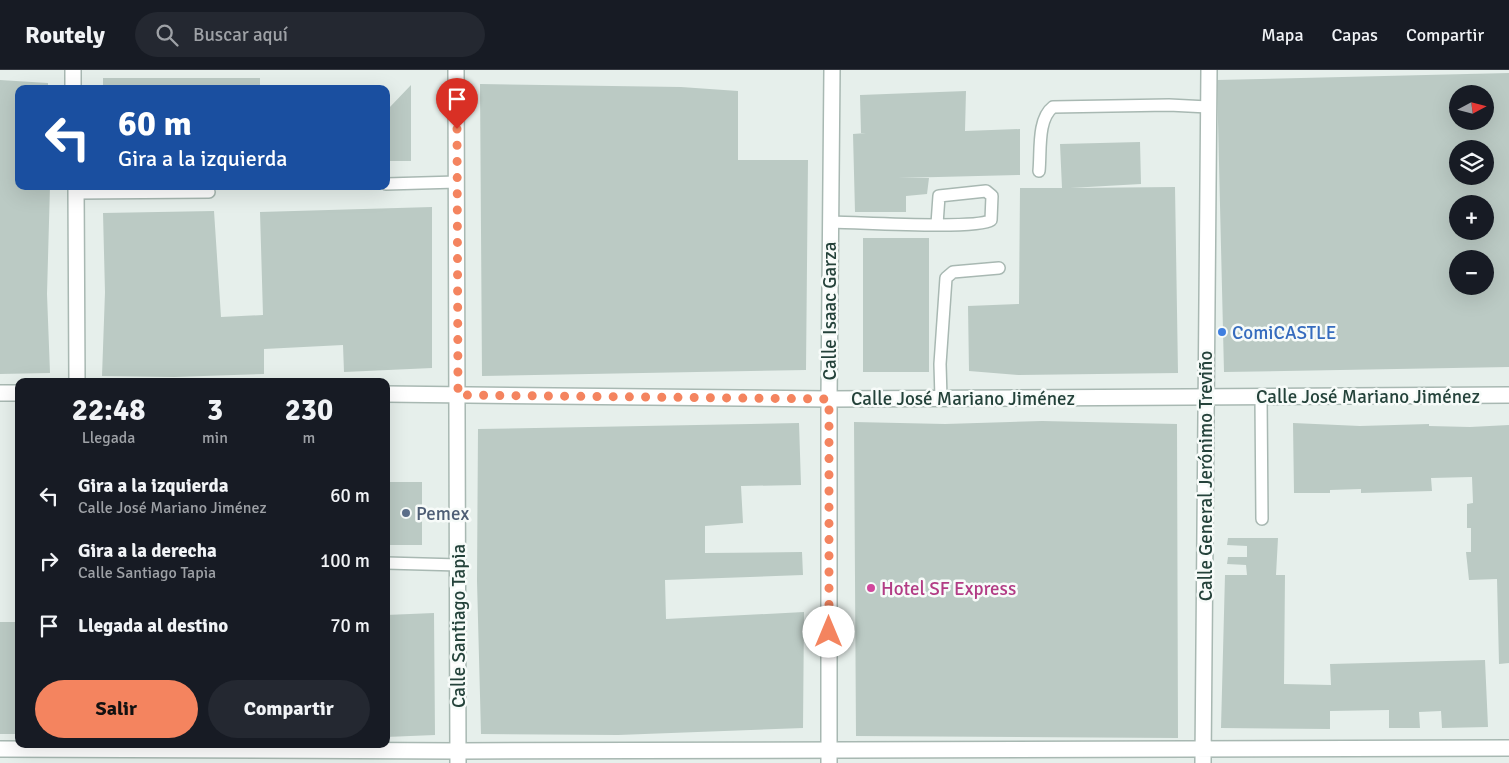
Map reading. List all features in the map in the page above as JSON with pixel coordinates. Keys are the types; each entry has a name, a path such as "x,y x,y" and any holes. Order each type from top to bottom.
{"street":[{"path":"73,70 73,85"},
{"name":"Calle Santiago Tapia","path":"456,70 459,565 458,757"},
{"name":"Calle Isaac Garza","path":"830,756 829,399 832,70"},
{"name":"Calle General Jerónimo Treviño","path":"1203,756 1209,70"},
{"path":"76,190 77,378"},
{"path":"0,393 15,393"},
{"name":"Calle José Mariano Jiménez","path":"390,394 829,399 1509,395"},
{"path":"0,749 73,752 458,757 1203,756 1509,748"}],"lane":[{"path":"1039,171 1044,121 1047,112 1053,107 1169,105 1208,107"},
{"path":"390,184 457,182"},
{"path":"76,190 209,192"},
{"path":"830,222 937,224 987,222 992,216 992,196 986,191 939,196 937,224"},
{"path":"941,398 940,364 946,278 953,272 999,268"},
{"path":"1261,397 1262,519"},
{"path":"390,563 459,565"}],"building":[{"path":"1509,73 1509,367 1224,372 1217,80"},
{"path":"103,78 260,78 260,85 103,85"},
{"path":"0,80 48,83 48,85 15,85 15,190 50,190 47,294 50,373 0,374"},
{"path":"480,84 681,87 738,91 738,160 808,160 806,370 482,376"},
{"path":"411,85 411,161 390,161 390,107"},
{"path":"966,91 965,131 1020,129 1020,175 898,178 929,178 927,194 906,196 906,212 855,212 853,134 866,133 861,133 860,95"},
{"path":"1140,142 1141,184 1070,188 1175,187 1178,373 1018,375 969,371 968,306 1019,304 1020,188 1062,188 1060,144"},
{"path":"432,207 432,368 344,372 343,345 264,349 264,374 174,377 102,376 105,292 103,213 214,211 221,317 263,315 260,212"},
{"path":"863,238 929,238 929,372 863,372"},
{"path":"1042,421 1177,424 1178,738 856,736 854,422 945,424"},
{"path":"799,423 801,485 741,486 743,523 705,526 705,553 802,552 803,575 665,580 666,619 804,612 803,728 618,735 481,734 477,581 478,429"},
{"path":"1293,423 1360,426 1429,424 1429,426 1470,427 1509,425 1509,663 1499,664 1497,579 1469,580 1466,552 1471,552 1471,528 1467,528 1467,504 1473,503 1472,477 1431,478 1432,491 1361,493 1361,489 1330,490 1330,493 1294,493"},
{"name":"Pemex","path":"390,482 422,482 422,545 390,545"},
{"path":"1228,538 1278,538 1276,575 1285,575 1284,684 1331,685 1330,664 1485,660 1488,727 1442,728 1441,711 1419,712 1420,728 1389,728 1389,710 1330,711 1330,729 1221,728 1225,575 1247,575 1246,565 1227,564 1228,557 1247,557 1247,546 1227,545"},
{"path":"434,613 435,735 390,737 390,615"},
{"path":"0,622 15,622 15,734 0,734"}],"place":[{"name":"ComiCASTLE","path":"1222,332"},
{"name":"Pemex","path":"406,513"},
{"name":"Hotel SF Express","path":"871,588"}],"route":[{"path":"457,129 458,395 829,399 829,632"}]}
